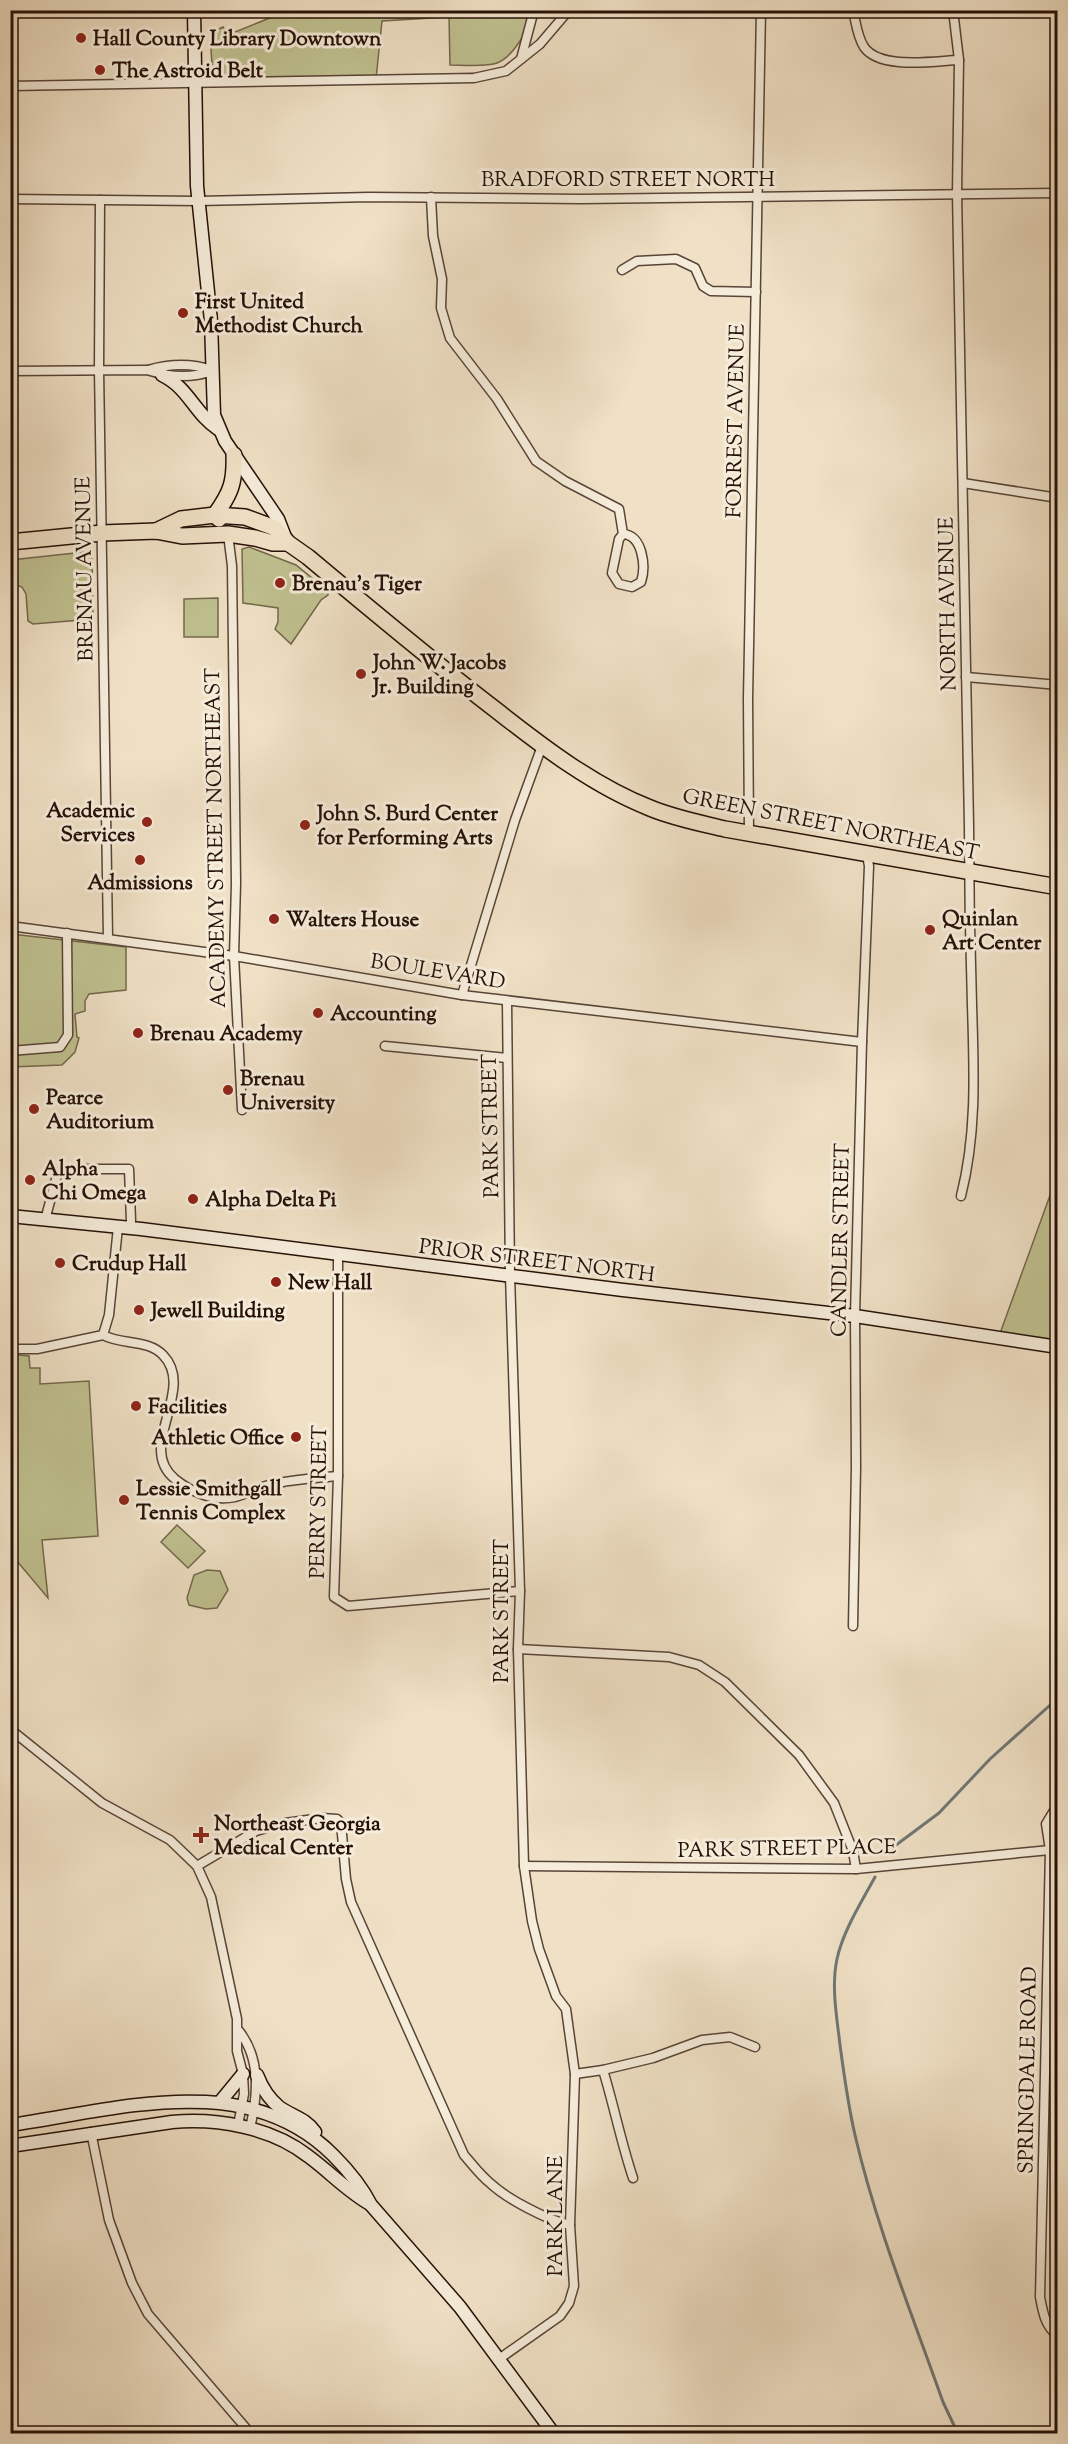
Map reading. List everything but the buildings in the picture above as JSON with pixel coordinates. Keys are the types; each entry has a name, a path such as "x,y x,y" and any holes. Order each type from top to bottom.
{"highway":[{"path":"228,534 215,515 230,492 235,477 234,455"},
{"name":"GREEN STREET NORTHEAST","path":"156,531 181,519 215,515 231,515 260,521 276,528 288,543 470,691 542,746 605,785 650,808 674,817 749,833 1058,887"},
{"path":"10,542 102,533 156,531 182,536 228,534 273,543 288,543"}],"street":[{"path":"521,59 534,10"},
{"path":"10,86 474,78 506,71 540,44 569,10"},
{"name":"FORREST AVENUE","path":"749,833 748,699 761,10"},
{"path":"854,10 858,33 865,48 879,59 892,62 959,60"},
{"name":"NORTH AVENUE","path":"953,10 959,60 957,193 968,872 975,1095 968,1168 961,1196"},
{"path":"194,11 198,201 211,321 214,415 218,429 278,519 288,543"},
{"name":"BRADFORD STREET NORTH","path":"10,199 198,201 431,197 581,199 1058,193"},
{"path":"431,197 433,236 442,279 441,308 450,338 497,399 536,461 579,490 619,509 623,534 619,539 612,573 619,584 632,587 642,582 644,576 640,549 636,538 623,534"},
{"name":"BRENAU AVENUE","path":"100,200 99,369 108,938"},
{"path":"622,270 637,261 676,259 695,268 703,286 711,291 756,292"},
{"path":"10,371 147,370 162,366 197,366 212,370"},
{"path":"147,370 162,375 182,388 201,415 218,429"},
{"path":"162,375 196,377 212,370"},
{"path":"963,483 1058,498"},
{"name":"ACADEMY STREET NORTHEAST","path":"228,534 232,566 236,882 234,956 242,1110"},
{"path":"966,677 1058,685"},
{"path":"462,995 515,820 542,746"},
{"name":"CANDLER STREET","path":"853,1626 856,1467 855,1316 869,866 867,855"},
{"name":"BOULEVARD","path":"10,926 234,956 462,995 862,1042"},
{"path":"10,1051 60,1047 68,1035 67,933"},
{"name":"PARK STREET","path":"507,1000 510,1275 520,1591 518,1649 524,1866 532,1921 539,1949 556,1996 566,2009 575,2074"},
{"path":"385,1046 507,1058"},
{"path":"45,1220 58,1172 86,1169 129,1169 131,1221 123,1228 110,1315 104,1335"},
{"name":"PRIOR STREET NORTH","path":"10,1216 510,1275 634,1292 855,1316 1058,1347"},
{"name":"PERRY STREET","path":"338,1255 338,1476 333,1597 348,1606 520,1591"},
{"path":"10,1349 37,1349 104,1335 114,1341 142,1344 163,1354 170,1366 175,1384 160,1454 171,1476 187,1488 207,1496 232,1498 276,1483 338,1476"},
{"path":"518,1649 669,1657 699,1665 725,1682 799,1755 834,1803 853,1851 856,1869"},
{"path":"10,1729 111,1809 170,1840 197,1866 211,1897 239,2031 237,2051 248,2109"},
{"name":"SPRINGDALE ROAD","path":"1058,1804 1046,1824 1050,1850 1040,2297 1049,2328 1058,2336"},
{"path":"197,1866 256,1831 285,1823 322,1818 337,1819 341,1823 346,1879 351,1902 464,2155 490,2184 503,2193 570,2225"},
{"name":"PARK STREET PLACE","path":"524,1866 856,1869 1050,1850"},
{"path":"239,2031 249,2044 257,2075 265,2093 280,2108 302,2118 324,2146 362,2185 371,2205 460,2307 554,2433"},
{"path":"575,2074 653,2058 702,2040 730,2037 755,2047"},
{"path":"603,2070 622,2148 633,2178"},
{"path":"220,2102 243,2074"},
{"name":"PARK LANE","path":"500,2359 560,2316 569,2303 574,2286 570,2225 575,2074"},
{"path":"244,2126 257,2075"},
{"path":"10,2126 116,2108 177,2101 220,2102 296,2125 324,2146"},
{"path":"91,2132 116,2108"},
{"path":"62,2137 85,2114"},
{"path":"10,2146 91,2132 194,2120 244,2126 307,2154 352,2194 371,2205"},
{"path":"91,2132 108,2220 132,2283 148,2314 251,2433"}],"green space":[{"path":"338,11 534,11 525,33 515,48 504,59 493,64 450,65 449,17 382,21 376,79 213,81 210,33 223,27 228,35 272,17 338,17"},
{"path":"249,547 296,565 328,591 328,595 321,600 291,644 275,629 278,622 278,608 243,603 242,549"},
{"path":"84,552 92,559 93,619 33,624 28,621 26,594 22,587 11,583 11,560"},
{"path":"218,598 218,637 184,637 184,599"},
{"path":"11,934 126,947 126,990 89,994 85,1001 85,1011 75,1014 77,1037 79,1038 75,1052 62,1065 11,1067"},
{"path":"1057,1176 1057,1350 998,1339"},
{"path":"10,1354 29,1356 30,1368 40,1368 40,1384 89,1381 98,1536 42,1540 48,1598 11,1554"},
{"path":"177,1525 205,1551 188,1568 161,1542"},
{"path":"207,1570 220,1571 228,1590 217,1608 206,1609 189,1605 187,1598 194,1575"}],"waterway":[{"path":"888,1851 939,1813 990,1759 1058,1698"},
{"path":"875,1877 848,1928 835,1970 835,2002 845,2079 855,2135 873,2203 943,2402 958,2434"}],"place":[{"name":"Hall County Library Downtown","path":"81,38"},
{"name":"The Astroid Belt","path":"100,70"},
{"name":"First United Methodist Church","path":"183,313"},
{"name":"Brenau's Tiger","path":"280,583"},
{"name":"John W. Jacobs Jr. Building","path":"361,674"},
{"name":"Academic Services","path":"147,822"},
{"name":"John S. Burd Center for Performing Arts","path":"305,825"},
{"name":"Admissions","path":"140,860"},
{"name":"Walters House","path":"274,919"},
{"name":"Quinlan Art Center","path":"930,930"},
{"name":"Accounting","path":"318,1013"},
{"name":"Brenau Academy","path":"138,1033"},
{"name":"Brenau University","path":"228,1090"},
{"name":"Pearce Auditorium","path":"34,1109"},
{"name":"Alpha Chi Omega","path":"30,1180"},
{"name":"Alpha Delta Pi","path":"193,1199"},
{"name":"Crudup Hall","path":"60,1263"},
{"name":"New Hall","path":"276,1282"},
{"name":"Jewell Building","path":"139,1310"},
{"name":"Facilities","path":"136,1406"},
{"name":"Athletic Office","path":"296,1437"},
{"name":"Lessie Smithgall Tennis Complex","path":"124,1500"},
{"name":"Northeast Georgia Medical Center","path":"201,1835"}]}
